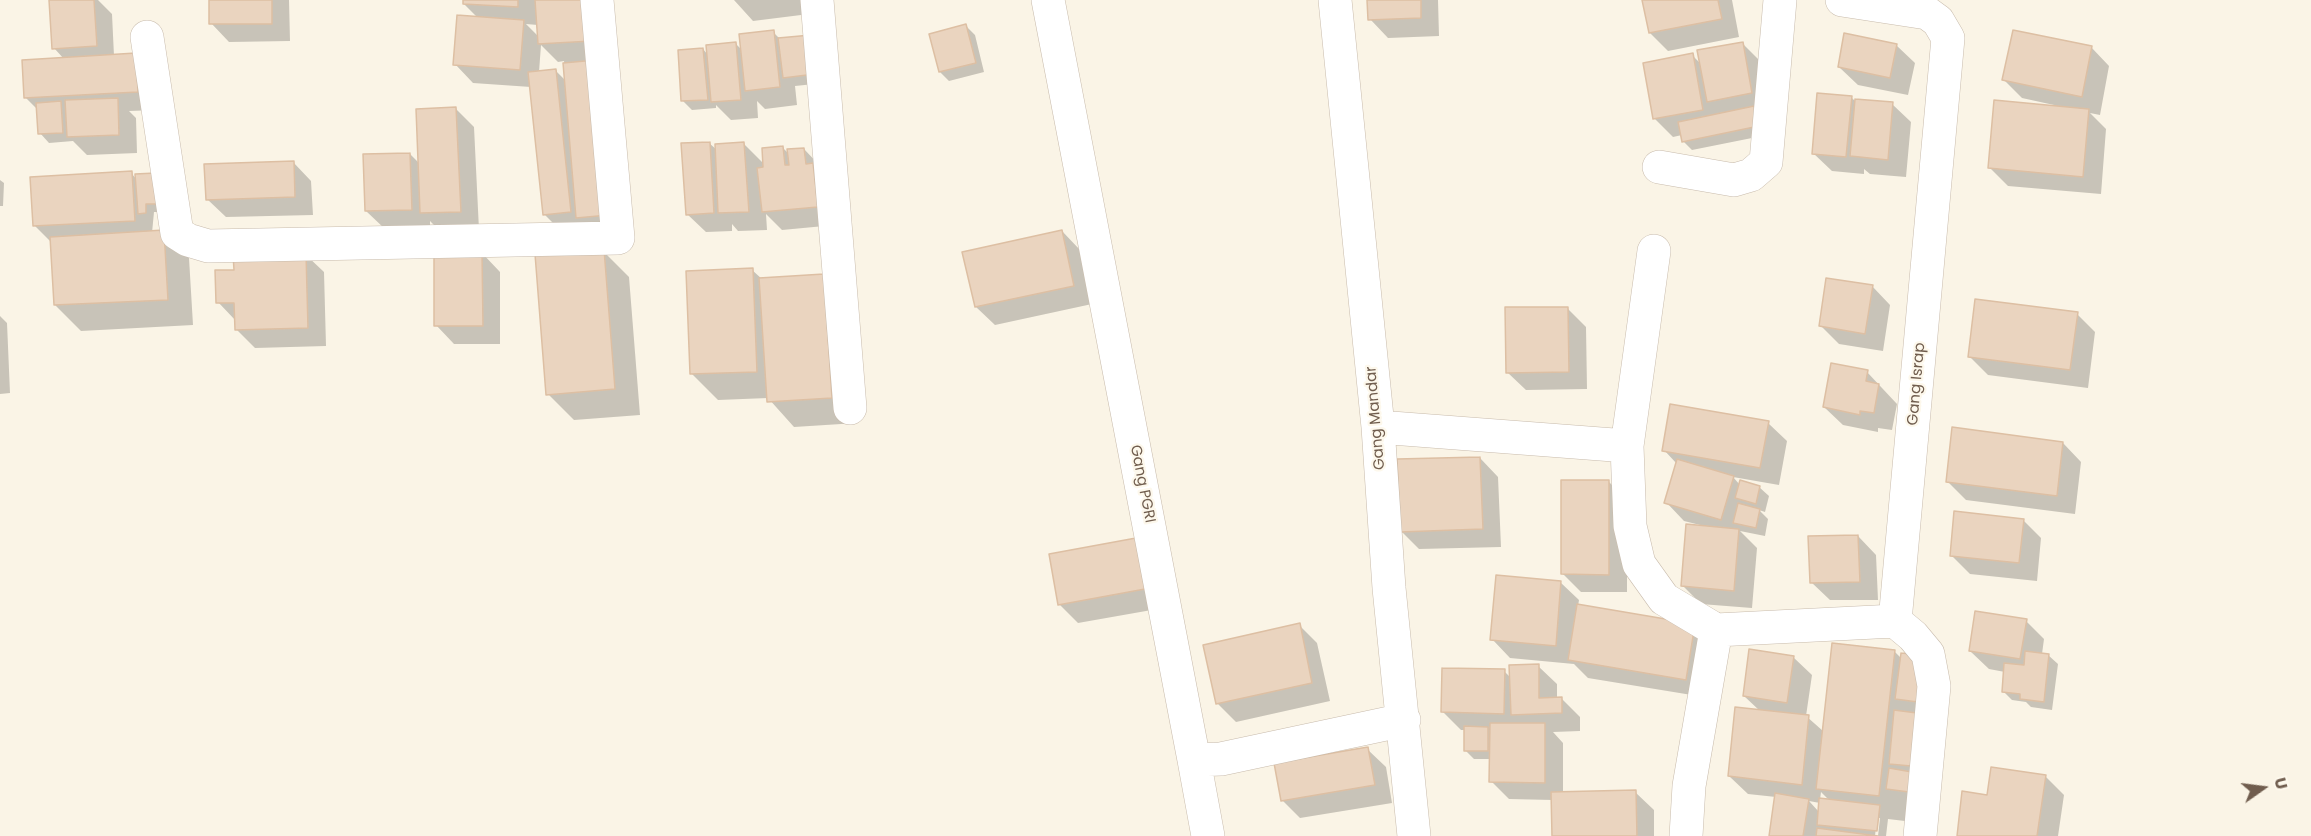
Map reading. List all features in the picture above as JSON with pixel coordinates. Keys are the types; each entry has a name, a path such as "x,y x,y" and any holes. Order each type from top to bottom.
{"street":[{"path":"147,37 177,232 188,240 208,246 618,238 597,0"},
{"path":"817,0 850,408"},
{"name":"Gang PGRI","path":"1048,0 1208,836"},
{"name":"Gang Mandar","path":"1335,0 1378,427 1389,588 1414,836"},
{"path":"1659,167 1734,180 1751,175 1766,162 1780,0"},
{"name":"Gang Israp","path":"1842,0 1927,13 1938,21 1948,38 1895,621"},
{"path":"1654,251 1628,446 1630,525 1639,564 1664,599 1716,630 1895,621 1913,636 1928,654 1934,686 1920,836"},
{"path":"1378,427 1628,446"},
{"path":"1686,836 1689,786 1716,630"},
{"path":"1194,760 1221,759 1404,720"}],"building":[{"path":"49,0 94,0 97,46 52,49"},
{"path":"209,0 272,0 272,24 209,24"},
{"path":"463,0 518,0 518,7 463,4"},
{"path":"535,0 589,0 592,41 538,44"},
{"path":"1367,0 1421,0 1421,18 1368,20"},
{"path":"1642,0 1718,0 1722,19 1649,33"},
{"path":"457,15 524,20 520,70 453,65"},
{"path":"966,24 976,63 939,72 929,34"},
{"path":"774,30 780,87 745,91 739,34"},
{"path":"2013,30 2092,46 2082,97 2002,80"},
{"path":"1844,33 1897,44 1890,78 1838,67"},
{"path":"811,35 815,74 783,78 778,38"},
{"path":"736,42 741,100 711,102 706,45"},
{"path":"1743,42 1752,93 1707,102 1697,50"},
{"path":"703,48 708,100 681,101 678,50"},
{"path":"136,53 138,92 24,98 22,60"},
{"path":"1693,53 1703,110 1653,119 1643,63"},
{"path":"596,60 609,215 576,218 563,63"},
{"path":"556,69 571,212 543,215 528,72"},
{"path":"1817,93 1852,96 1846,157 1812,154"},
{"path":"118,98 119,135 67,137 65,100"},
{"path":"1855,99 1893,102 1888,160 1850,156"},
{"path":"1994,100 2089,109 2083,177 1988,168"},
{"path":"61,101 63,133 38,134 36,103"},
{"path":"1754,106 1759,126 1682,142 1678,122"},
{"path":"456,107 461,212 420,213 416,109"},
{"path":"710,142 714,213 686,215 681,143"},
{"path":"744,142 749,212 718,213 715,144"},
{"path":"783,146 785,165 789,165 787,149 804,148 806,164 813,163 818,207 762,212 757,168 763,167 762,148"},
{"path":"410,153 412,210 365,211 363,154"},
{"path":"294,161 295,197 206,200 204,164"},
{"path":"132,171 135,221 33,226 30,177"},
{"path":"156,173 158,204 146,204 146,213 138,214 135,174"},
{"path":"164,230 168,300 54,305 50,237"},
{"path":"1062,230 1074,286 975,307 962,252"},
{"path":"604,249 615,389 546,395 535,254"},
{"path":"434,252 482,252 483,326 434,326"},
{"path":"306,253 308,328 235,330 234,303 216,303 215,270 234,270 233,254"},
{"path":"753,268 757,372 690,374 686,271"},
{"path":"824,274 832,398 767,402 759,278"},
{"path":"1826,278 1873,285 1865,334 1819,326"},
{"path":"1975,299 2078,312 2070,370 1968,357"},
{"path":"1505,307 1568,307 1569,372 1506,373"},
{"path":"1831,363 1868,370 1866,381 1879,384 1874,413 1860,411 1860,415 1823,407"},
{"path":"1670,404 1769,421 1760,468 1662,451"},
{"path":"1952,427 2063,442 2057,496 1946,482"},
{"path":"1480,457 1483,529 1400,532 1397,459"},
{"path":"1677,459 1734,476 1721,520 1664,503"},
{"path":"1561,480 1609,480 1609,575 1561,574"},
{"path":"1740,480 1760,486 1756,504 1735,498"},
{"path":"1738,503 1760,509 1756,528 1733,523"},
{"path":"1954,511 2024,519 2019,563 1950,556"},
{"path":"1686,524 1739,529 1734,591 1681,586"},
{"path":"1858,535 1860,582 1810,583 1808,536"},
{"path":"1136,538 1145,589 1058,605 1049,554"},
{"path":"1496,575 1561,581 1556,646 1490,640"},
{"path":"1577,604 1695,624 1686,680 1568,660"},
{"path":"1975,611 2027,619 2020,659 1969,651"},
{"path":"1300,623 1312,683 1216,704 1203,645"},
{"path":"1832,643 1895,650 1879,796 1816,789"},
{"path":"1749,649 1794,656 1787,703 1743,696"},
{"path":"2025,651 2049,654 2044,702 2020,699 2020,694 2002,692 2004,663 2024,665"},
{"path":"1901,653 1923,655 1918,702 1895,699"},
{"path":"1539,664 1539,698 1562,697 1562,713 1511,715 1509,665"},
{"path":"1442,668 1505,669 1504,714 1441,712"},
{"path":"1735,707 1809,715 1802,785 1728,776"},
{"path":"1894,710 1917,713 1911,766 1889,764"},
{"path":"1490,723 1545,723 1545,783 1489,782"},
{"path":"1464,726 1488,727 1488,751 1464,751"},
{"path":"1368,747 1375,785 1281,801 1274,763"},
{"path":"1991,767 2046,775 2037,836 1957,836 1962,791 1987,795"},
{"path":"1889,768 1912,772 1909,792 1886,789"},
{"path":"1636,790 1637,836 1552,836 1551,792"},
{"path":"1775,793 1809,799 1803,836 1769,836"},
{"path":"1819,798 1880,805 1877,831 1817,825"},
{"path":"1817,828 1878,836 1816,836"}]}
